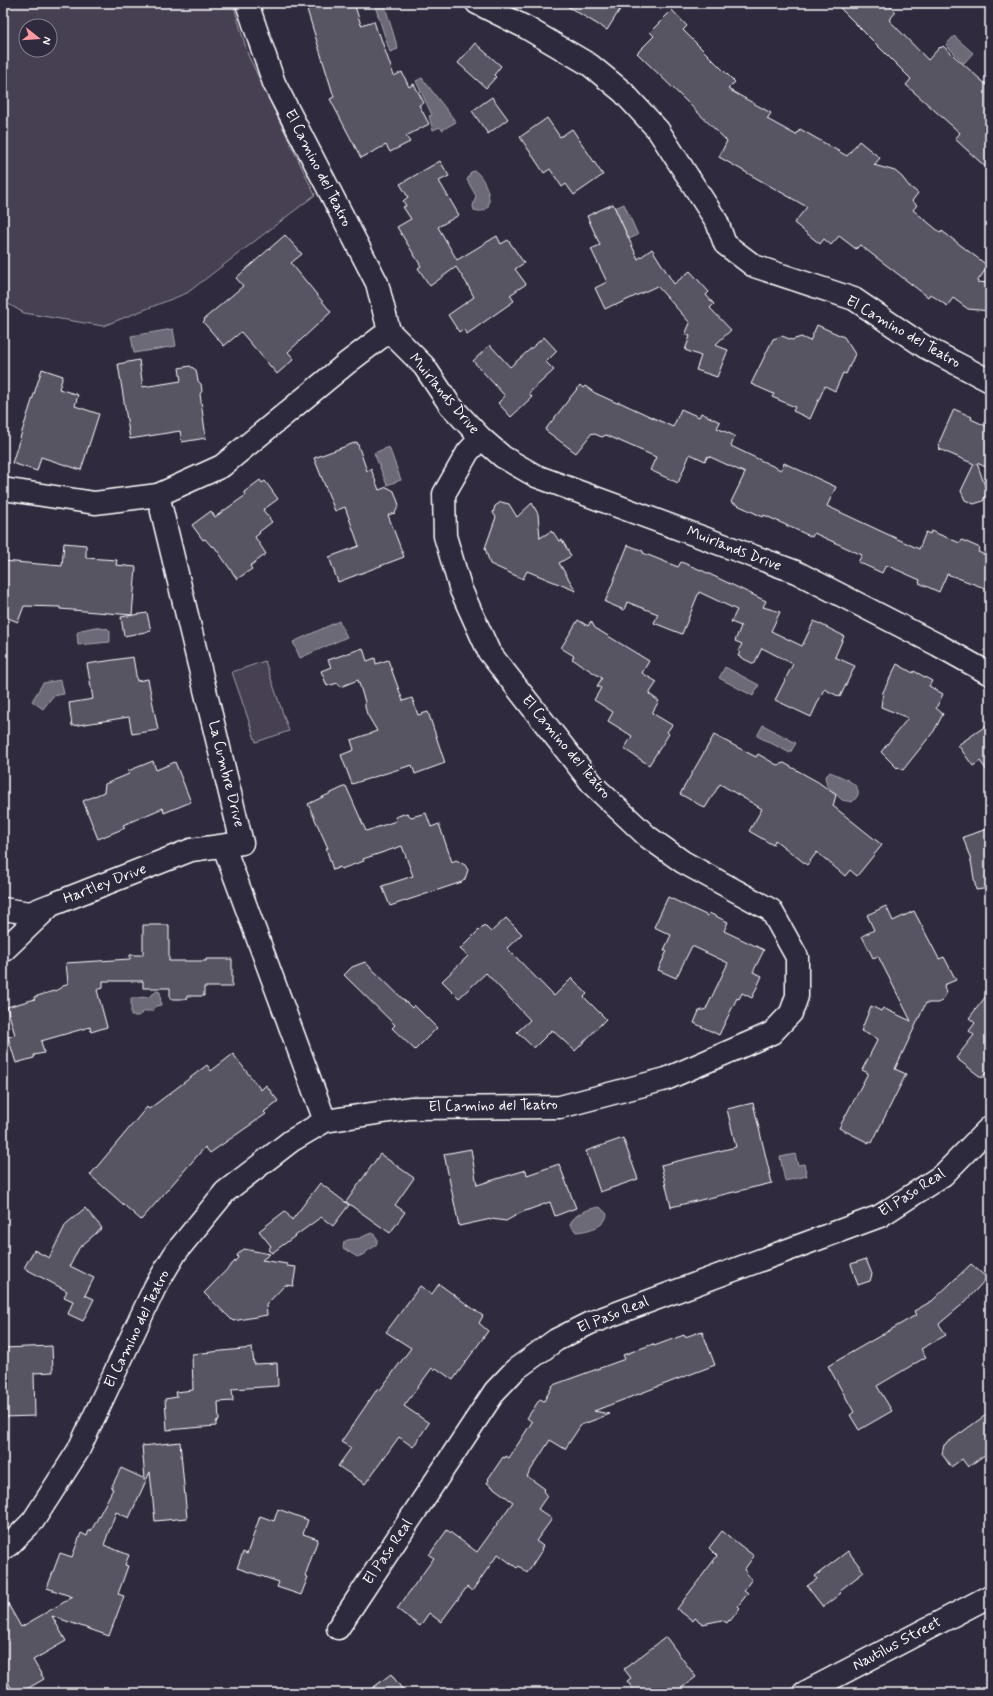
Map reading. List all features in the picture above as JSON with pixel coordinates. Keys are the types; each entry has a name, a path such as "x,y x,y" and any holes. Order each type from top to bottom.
{"street":[{"name":"El Camino del Teatro","path":"247,3 274,83 377,283 389,332"},
{"name":"El Camino del Teatro","path":"477,3 525,27 590,66 623,92 658,130 716,222 725,244 754,266 854,299 924,346 990,381"},
{"name":"Muirlands Drive","path":"389,332 424,366 450,405 481,438 503,457 536,476 796,572 931,641 990,674"},
{"path":"3,489 95,503 158,495 222,466 346,363 389,332"},
{"name":"El Camino del Teatro","path":"3,1549 33,1521 78,1452 155,1287 176,1252 225,1192 291,1141 325,1121 410,1108 560,1107 666,1079 772,1033 791,1013 797,996 797,957 772,910 683,862 648,837 594,786 489,652 461,590 445,536 444,494 468,452 481,438"},
{"name":"La Cumbre Drive","path":"158,495 242,843 224,847 325,1121"},
{"name":"Hartley Drive","path":"3,951 51,905 191,850 224,847"},
{"path":"3,909 30,913 51,905"},
{"name":"El Paso Real","path":"338,1628 495,1391 516,1369 556,1340 590,1322 880,1216 943,1175 990,1127"},
{"name":"Nautilus Street","path":"804,1693 990,1596"}],"shaded area":[{"path":"3,3 233,3 248,55 315,195 187,293 103,326 24,313 3,301"},
{"path":"374,3 384,3 398,49 390,52"},
{"path":"954,36 973,53 964,63 946,45"},
{"path":"422,78 456,122 442,130 440,127 433,130 429,116 432,115 416,81"},
{"path":"475,171 484,181 489,196 487,208 482,211 474,210 473,206 476,196 467,180 471,172"},
{"path":"624,204 638,235 629,239 615,208"},
{"path":"173,329 176,346 134,353 131,336"},
{"path":"389,447 401,480 387,485 374,453"},
{"path":"339,621 347,637 300,658 293,642"},
{"path":"95,627 107,628 110,631 110,642 78,645 77,633 81,630"},
{"path":"265,661 289,731 256,742 232,672"},
{"path":"725,667 759,685 753,696 719,678"},
{"path":"61,680 64,694 53,696 43,709 32,701 43,683"},
{"path":"763,725 796,743 790,753 757,736"},
{"path":"830,772 853,783 857,787 857,797 852,802 842,800 827,786 825,777"},
{"path":"157,991 160,992 161,1005 156,1006 153,1011 145,1011 138,1016 131,1016 131,998 149,997"},
{"path":"795,1154 798,1165 804,1164 807,1176 785,1181 780,1157"},
{"path":"600,1207 607,1214 603,1222 596,1228 576,1232 570,1225 578,1215 587,1210"},
{"path":"373,1233 377,1238 377,1243 365,1254 357,1257 343,1248 344,1242 346,1241"}],"building":[{"path":"305,3 354,3 361,25 374,21 394,76 402,72 409,87 414,84 424,103 419,105 429,124 406,136 410,142 390,152 386,145 361,158 330,99 334,97"},
{"path":"562,3 624,3 607,30"},
{"path":"835,3 887,3 896,12 889,20 928,60 940,47 941,48 943,46 990,88 990,171 955,139 960,133 906,85 911,79"},
{"path":"672,10 687,26 683,30 735,82 728,89 771,113 767,119 796,135 800,129 847,156 859,141 880,158 874,165 895,171 902,177 909,186 918,193 912,201 917,205 913,210 941,233 942,231 988,266 977,282 990,283 990,311 968,309 953,298 947,306 930,294 928,297 860,245 856,249 839,236 831,245 824,239 820,244 794,223 807,207 719,157 727,141 637,53 654,36 650,32"},
{"path":"475,43 501,66 494,75 496,77 486,88 458,63"},
{"path":"492,97 508,119 488,134 472,111"},
{"path":"547,118 560,137 572,129 603,175 574,195 566,184 562,187 550,169 544,173 520,137"},
{"path":"440,161 449,176 439,181 459,215 438,227 457,260 497,236 501,244 508,240 524,263 515,269 526,284 510,295 514,301 467,334 463,329 459,332 448,315 474,297 456,267 430,286 418,268 421,266 397,227 411,219 403,207 406,206 403,201 408,197 400,184"},
{"path":"613,204 638,259 652,249 674,284 690,271 709,292 706,295 714,304 710,308 731,330 715,345 728,350 717,377 696,370 701,356 685,350 690,336 685,335 690,323 657,286 605,309 595,288 607,282 591,249 600,245 587,216"},
{"path":"285,235 302,254 291,263 331,312 288,352 294,359 277,374 241,332 224,346 203,322 205,320 204,319 243,286 236,278"},
{"path":"817,325 844,337 855,354 846,374 843,373 835,391 825,386 810,419 793,411 795,407 772,397 774,394 751,384 773,339 782,336 792,340 801,337 810,341"},
{"path":"544,337 557,351 546,362 554,370 529,393 532,397 511,417 498,403 505,396 473,361 490,345 510,367"},
{"path":"139,360 143,387 181,381 179,368 190,366 196,370 198,381 201,384 202,391 200,394 206,438 182,442 180,431 130,439 118,364"},
{"path":"42,369 63,376 59,389 78,395 75,406 99,414 81,470 41,457 37,471 12,463"},
{"path":"580,385 583,388 585,386 595,393 617,403 619,402 673,427 681,409 699,417 701,413 720,422 717,428 735,436 731,446 781,470 784,463 836,487 827,506 919,549 926,532 930,534 931,531 960,543 962,540 980,548 978,552 990,557 990,590 947,574 939,592 919,583 920,580 886,565 882,573 858,562 862,555 814,533 812,537 731,502 745,473 708,456 705,461 690,454 678,483 650,470 656,457 606,435 602,437 592,433 576,453 545,430"},
{"path":"954,409 972,417 971,419 990,428 990,469 977,463 987,492 983,501 974,504 965,500 961,491 974,464 939,449 940,446 938,445"},
{"path":"357,442 367,471 371,469 379,490 387,487 394,491 399,505 395,513 388,515 404,557 338,582 329,557 359,546 345,507 335,511 314,458"},
{"path":"260,480 262,483 265,481 278,499 263,510 272,522 255,537 266,554 250,566 252,569 237,579 214,546 212,547 205,539 203,540 192,525 211,511 215,517 246,495 244,492"},
{"path":"501,502 509,504 517,517 532,503 538,514 540,538 551,531 552,533 553,532 559,541 562,540 571,556 559,563 576,591 527,571 523,579 490,564 485,548 496,517 493,513 495,506"},
{"path":"64,543 86,545 86,558 117,560 116,565 136,567 132,615 60,609 60,607 24,606 18,622 3,616 3,561 62,566"},
{"path":"628,545 643,551 643,553 678,567 681,562 701,570 766,601 763,607 780,612 771,631 802,646 814,621 844,636 835,657 855,666 840,697 824,689 811,717 775,700 793,664 762,648 754,664 738,656 740,652 738,651 742,644 735,641 741,626 731,622 737,610 699,592 682,634 654,623 658,614 627,602 624,610 605,602"},
{"path":"147,613 151,631 124,636 121,617"},
{"path":"578,620 588,626 591,621 595,628 649,661 642,673 657,682 649,694 659,701 652,713 672,725 667,732 669,734 649,765 624,749 632,736 608,721 613,712 594,700 601,688 597,686 602,678 572,659 574,656 561,648"},
{"path":"363,648 367,661 375,658 376,664 388,660 403,701 412,698 418,715 428,712 445,763 415,774 412,765 352,784 341,755 354,750 351,740 377,731 367,714 358,680 340,687 338,683 327,686 321,671 331,667 328,660"},
{"path":"133,657 137,681 148,679 158,730 132,734 129,717 72,726 69,703 93,699 87,664"},
{"path":"897,664 932,681 929,686 943,694 936,708 943,714 934,731 903,770 898,767 897,768 881,752 908,718 881,707 883,692"},
{"path":"990,723 990,775 980,761 973,766 958,745"},
{"path":"714,735 756,757 758,754 777,765 784,763 818,782 836,795 833,806 882,845 857,876 850,870 845,876 817,852 807,865 775,840 773,845 749,831 762,809 720,784 705,808 680,794"},
{"path":"153,761 156,770 175,762 191,802 164,813 163,808 123,825 125,828 98,839 83,801 104,792 105,784 129,774 128,771"},
{"path":"346,786 366,831 396,821 395,817 407,813 411,817 426,813 431,827 439,824 452,862 456,860 465,865 468,870 465,879 462,882 390,906 382,886 413,876 402,846 363,859 364,861 341,869 340,867 333,870 326,848 328,848 308,804"},
{"path":"990,828 990,888 976,890 971,861 963,837"},
{"path":"668,897 708,916 709,913 728,922 724,931 764,950 753,972 762,976 752,998 742,993 739,999 737,998 719,1035 694,1023 699,1011 706,1009 728,963 692,946 676,978 658,970 667,951 664,950 671,935 654,927"},
{"path":"886,906 893,921 914,911 939,959 944,957 956,980 944,985 946,994 942,1001 938,1003 926,1003 895,1069 906,1074 872,1143 869,1141 869,1143 839,1128 868,1073 862,1070 878,1039 861,1031 871,1006 881,1011 883,1008 911,1021 878,956 873,958 862,936 874,930 867,915"},
{"path":"506,918 522,934 507,948 554,996 572,978 587,994 584,997 606,1019 575,1051 552,1030 534,1048 517,1032 530,1020 486,973 459,998 442,981 468,956 460,949 484,925 491,932"},
{"path":"143,925 169,925 169,961 232,959 232,987 204,987 204,996 187,996 187,999 170,999 170,988 143,988 143,981 103,981 103,988 97,990 107,1027 91,1032 90,1027 41,1041 44,1053 34,1055 34,1058 16,1063 8,1037 15,1035 7,1007 35,999 34,997 57,990 68,983 66,963 130,959 130,955 143,955"},
{"path":"365,962 412,1008 414,1005 437,1028 415,1050 392,1028 395,1025 344,975 352,967"},
{"path":"990,991 990,1067 982,1078 956,1058 974,1035 969,1031 975,1023 969,1018"},
{"path":"233,1054 261,1090 266,1085 278,1101 264,1112 266,1114 210,1153 205,1147 141,1220 90,1175 147,1107 149,1109 207,1065 211,1071"},
{"path":"753,1103 772,1183 671,1207 661,1165 736,1147 727,1109"},
{"path":"623,1138 638,1179 600,1192 586,1151"},
{"path":"471,1149 477,1185 526,1170 527,1175 559,1164 576,1208 555,1216 550,1202 520,1213 506,1221 491,1219 459,1226 444,1154"},
{"path":"380,1154 414,1178 395,1205 405,1212 390,1233 346,1202"},
{"path":"320,1183 349,1205 333,1226 321,1217 272,1253 268,1250 271,1246 259,1231 285,1211 292,1220"},
{"path":"85,1208 102,1228 79,1248 70,1266 94,1278 85,1295 94,1299 83,1321 68,1314 73,1301 64,1297 67,1291 24,1268 34,1250 49,1258 66,1224"},
{"path":"244,1249 270,1254 262,1260 296,1267 293,1286 285,1285 266,1305 267,1315 233,1321 204,1293 238,1258 237,1255"},
{"path":"866,1259 872,1274 870,1281 858,1285 851,1264"},
{"path":"971,1264 987,1278 964,1303 939,1324 946,1335 921,1349 926,1357 877,1386 892,1411 859,1430 850,1415 854,1412 828,1366 916,1315 914,1311 932,1301"},
{"path":"439,1284 483,1316 479,1323 488,1331 453,1380 436,1368 434,1370 432,1368 404,1406 429,1423 413,1447 399,1437 365,1484 338,1466 351,1448 341,1442 378,1388 380,1390 411,1348 386,1332 420,1286 432,1294"},
{"path":"702,1331 715,1365 594,1411 610,1414 581,1425 565,1449 550,1440 527,1476 545,1489 543,1491 547,1496 538,1509 552,1519 536,1541 543,1546 541,1549 542,1550 527,1573 519,1566 517,1568 498,1554 472,1591 467,1587 441,1622 429,1613 420,1626 397,1609 434,1558 429,1555 447,1530 477,1552 513,1502 487,1483 489,1480 488,1479 503,1457 505,1458 506,1456 509,1458 532,1422 527,1418 540,1399 544,1401 553,1385 625,1359 623,1355 653,1344 654,1346 684,1335 685,1337"},
{"path":"52,1346 53,1372 34,1373 35,1416 3,1417 3,1348"},
{"path":"252,1348 254,1364 277,1363 278,1386 232,1389 233,1401 218,1402 219,1421 216,1422 216,1426 167,1430 165,1399 177,1397 176,1392 193,1390 192,1354"},
{"path":"990,1412 990,1451 968,1467 962,1459 951,1467 942,1454 944,1445"},
{"path":"180,1442 187,1518 155,1521 150,1472 129,1518 116,1512 104,1545 129,1555 125,1565 128,1566 118,1594 124,1596 109,1636 52,1616 66,1641 33,1660 44,1679 20,1693 14,1693 3,1673 3,1595 21,1627 73,1597 47,1588 60,1553 72,1557 81,1533 87,1536 89,1530 91,1531 113,1489 111,1488 121,1468 145,1479 142,1446"},
{"path":"278,1509 308,1520 303,1534 318,1539 305,1576 308,1577 301,1595 277,1587 279,1582 237,1568 243,1552 247,1554 260,1516 274,1521"},
{"path":"722,1531 754,1556 744,1570 752,1579 744,1590 748,1593 738,1606 740,1608 730,1621 729,1620 727,1623 722,1620 703,1624 695,1618 693,1621 677,1609 717,1556 709,1548"},
{"path":"848,1551 864,1572 839,1591 841,1593 823,1607 807,1586 817,1579 815,1576"},
{"path":"666,1637 696,1677 675,1693 636,1693 627,1681 631,1678 624,1669"},
{"path":"391,1674 405,1693 366,1693"}]}
